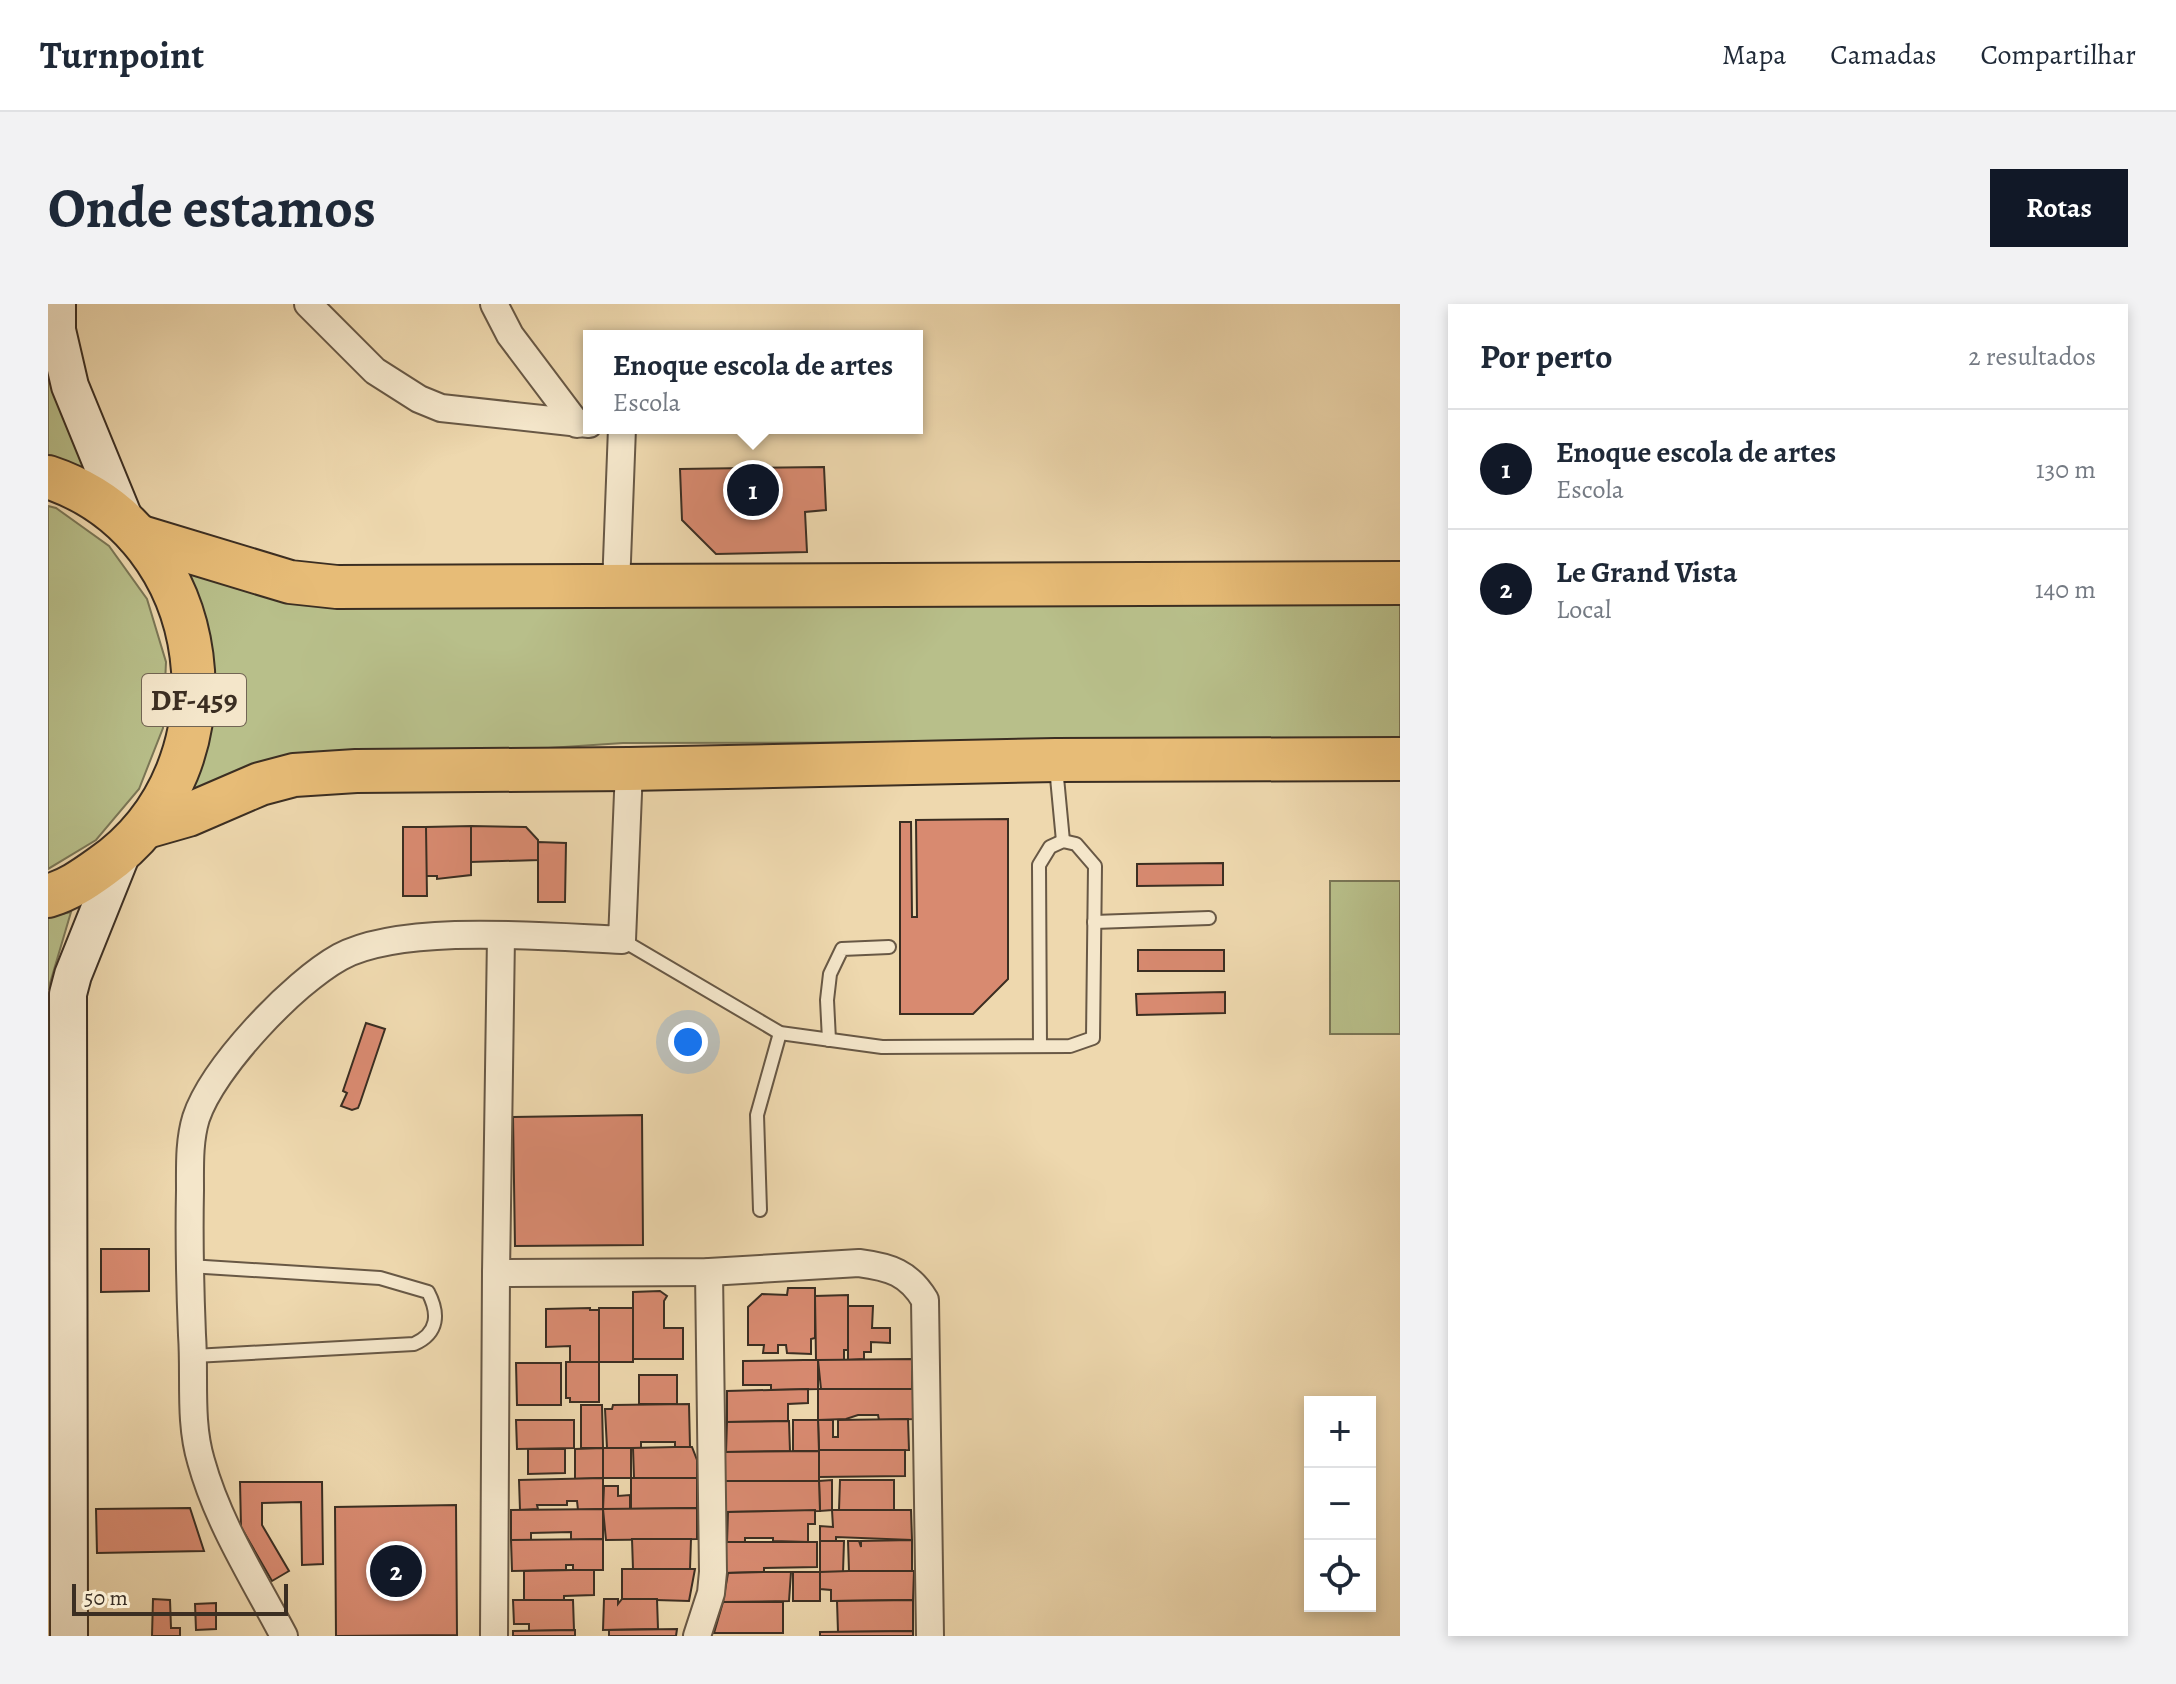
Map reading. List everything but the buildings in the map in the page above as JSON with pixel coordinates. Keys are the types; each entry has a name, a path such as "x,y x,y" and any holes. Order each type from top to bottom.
{"main road":[{"path":"57,304 57,330 70,386 133,530 290,582 337,587 1400,583"},
{"name":"DF-459","path":"48,477 73,485 133,530 173,588 192,648 195,686 192,724 182,761 167,796 134,840 69,889 48,896"},
{"path":"69,1636 68,994 73,975 134,840 260,784 294,775 356,771 1056,760 1400,759"}],"street":[{"path":"308,304 375,371 419,399 441,408 583,424"},
{"path":"494,304 510,335 583,424"},
{"path":"616,587 622,434"},
{"path":"284,1636 213,1500 200,1458 194,1417 189,1266 191,1145 197,1116 241,1046 285,998 341,957 376,945 416,938 501,936 622,940 629,769"},
{"path":"494,1636 501,936"},
{"path":"496,1273 709,1272 859,1263 882,1266 916,1284 925,1300 930,1636"},
{"path":"697,1636 711,1593 713,1572 709,1272"}],"lane":[{"path":"1056,760 1063,841"},
{"path":"622,940 780,1033 882,1047 1070,1046 1093,1038 1095,866 1076,844 1063,841 1050,847 1039,865 1040,1046"},
{"path":"1094,922 1209,918"},
{"path":"829,1040 830,974 842,949 889,947"},
{"path":"760,1210 757,1115 780,1033"},
{"path":"189,1266 380,1278 428,1292 436,1307 435,1327 424,1340 414,1344 194,1356"}],"green space":[{"path":"48,330 93,476 48,459"},
{"path":"48,506 56,508 109,546 147,599 166,662 163,728 139,789 96,840 48,869"},
{"path":"184,564 1400,596 1400,741 623,743 277,766 184,804 211,703 207,625"},
{"path":"1330,881 1400,881 1400,1034 1330,1034"},
{"path":"71,912 48,990 48,917"}],"place":[{"name":"Enoque escola de artes","path":"753,490"},
{"name":"Le Grand Vista","path":"396,1571"}]}
